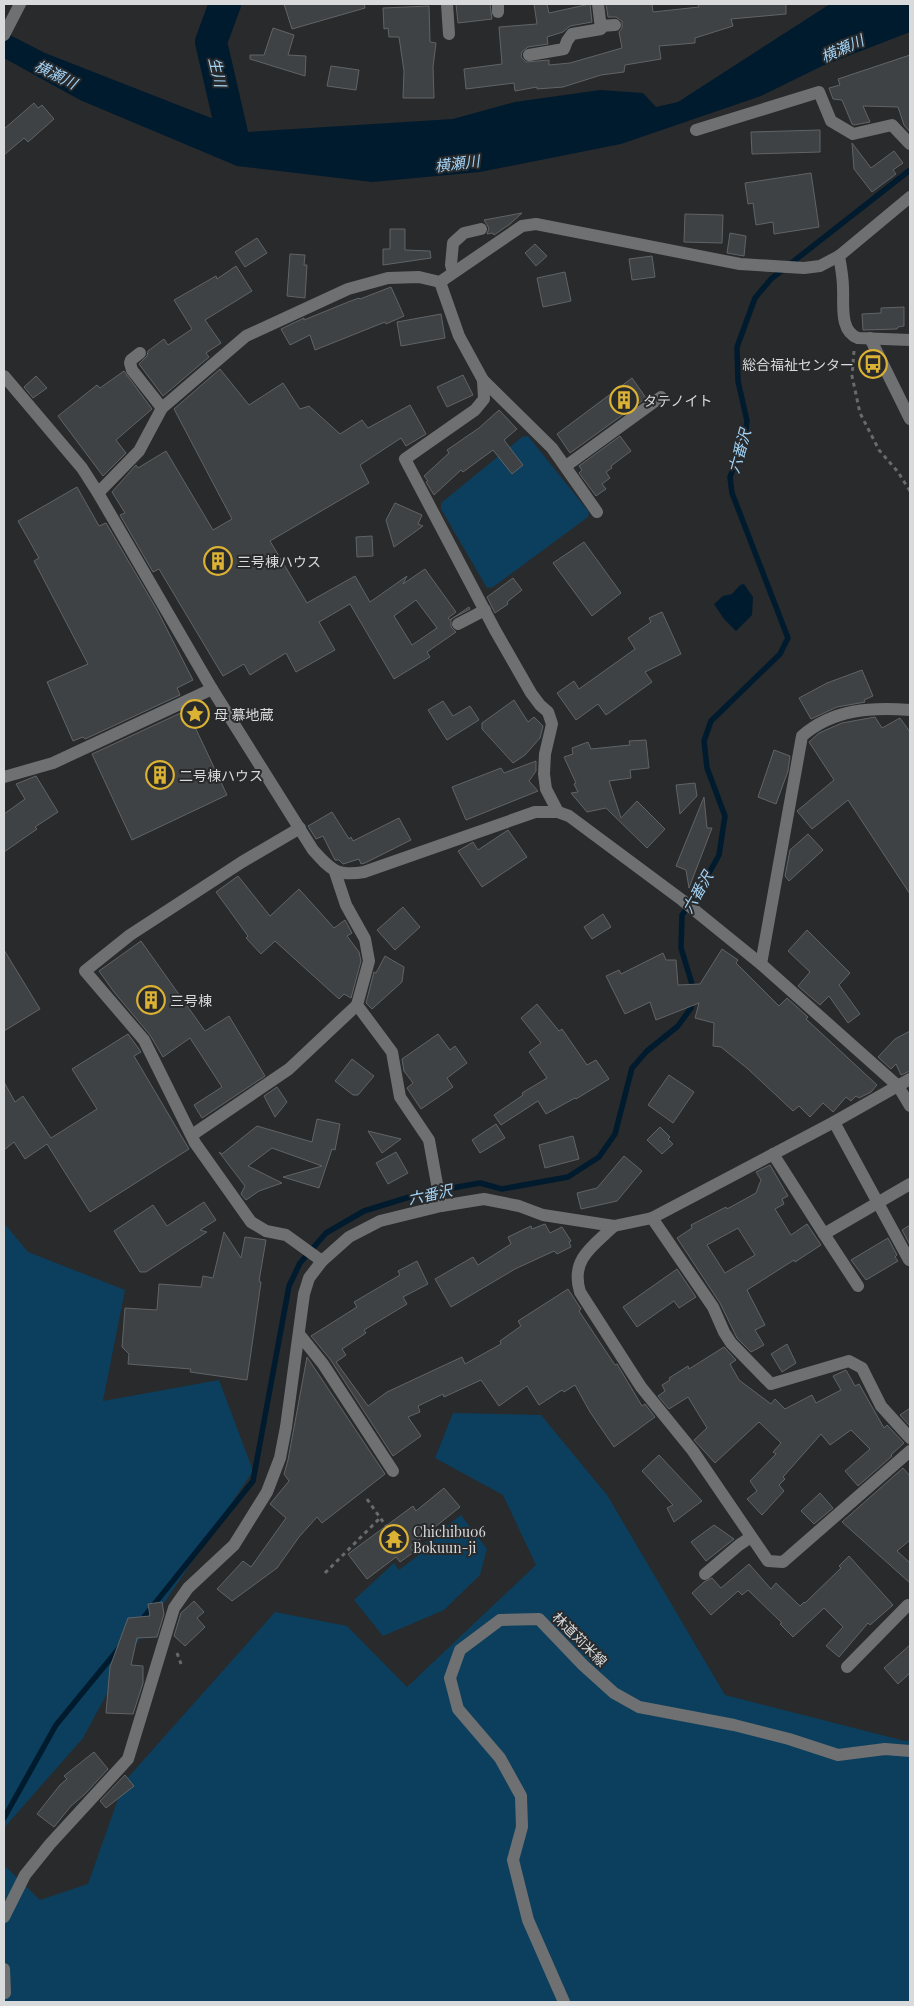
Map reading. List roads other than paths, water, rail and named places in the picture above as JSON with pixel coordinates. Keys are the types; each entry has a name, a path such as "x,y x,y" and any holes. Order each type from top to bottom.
{"street":[{"path":"4,35 20,4"},
{"path":"447,4 449,34"},
{"path":"529,55 564,49 572,34 601,29 598,4"},
{"path":"600,26 615,25"},
{"path":"696,130 819,92 832,121 853,134 892,125 910,144"},
{"path":"98,493 139,451 162,408 246,336 348,289 388,278 420,278 440,282 522,226 536,224 740,264 804,268 820,266 839,256 910,197"},
{"path":"453,272 451,265 453,243 464,233 481,229"},
{"path":"839,256 843,279 845,325 851,336 910,340"},
{"path":"440,282 459,336 483,380 552,448 597,512"},
{"path":"864,338 910,419"},
{"path":"140,353 131,360 132,370 162,408"},
{"path":"4,376 82,468 212,689 313,850 335,872 346,905 365,939 369,961 357,1005 289,1069 192,1135"},
{"path":"483,380 484,399 475,410 405,459 531,693 540,706 548,712 552,724 545,754 544,774 546,789 558,812"},
{"path":"566,466 661,397"},
{"path":"458,624 485,610"},
{"path":"4,777 53,763 212,689"},
{"path":"761,964 802,736 815,725 845,714 879,708 910,710"},
{"path":"335,872 350,875 364,872 535,812 558,812 579,822 695,910 761,964 898,1086 910,1106"},
{"path":"300,828 242,862 130,935 85,972 144,1040 192,1135 251,1222 266,1230 286,1235 322,1260"},
{"path":"357,1005 392,1052 400,1096 430,1140 441,1202"},
{"path":"4,1917 26,1875 50,1844 128,1759 174,1608 188,1588 234,1545 267,1492 280,1458 286,1427 304,1294 309,1278 322,1260 349,1237 380,1221 441,1202 484,1199 519,1206 543,1216 614,1226 652,1218 834,1122 910,1079"},
{"path":"834,1122 909,1260"},
{"path":"773,1154 858,1286"},
{"path":"824,1234 910,1184"},
{"path":"652,1218 713,1306 731,1343 762,1376 772,1384 849,1361 862,1368 881,1406 910,1438"},
{"path":"614,1226 587,1252 576,1269 580,1292 641,1387 693,1451 768,1561 783,1562 910,1451"},
{"path":"299,1334 323,1364 393,1471"},
{"path":"705,1574 752,1537"},
{"path":"847,1667 908,1605 910,1607"},
{"name":"林道苅米線","path":"564,2002 528,1920 513,1860 522,1827 521,1796 500,1758 458,1709 450,1678 460,1650 481,1633 500,1620 539,1619 614,1693 639,1707 734,1725 838,1754 885,1749 910,1751"},
{"path":"4,1969 5,1993"}],"water":[{"name":"横瀬川","path":"830,4 910,4 910,32 822,66 761,96 621,144 480,172 372,182 237,166 80,100 4,58 4,32 45,53 247,132 453,119 515,102 600,90 643,93 656,107 678,102"},
{"path":"744,584 753,597 752,615 736,631 724,619 714,604 723,596 732,594 740,585"}],"waterway":[{"name":"生川","path":"225,4 211,42 234,142"},
{"name":"六番沢","path":"692,991 692,984 681,948 682,915 699,891 719,855 725,816 707,768 704,741 711,721 780,654 788,638 732,493 730,477 745,439 747,421 738,381 737,347 755,298 771,279 910,170"},
{"name":"六番沢","path":"140,1622 253,1481 289,1286 300,1263 326,1233 364,1211 419,1194 480,1183 502,1189 568,1177 599,1157 615,1134 632,1068 647,1051 678,1026 691,1008 691,1000"},
{"path":"4,1818 56,1725 120,1647"}],"place":[{"name":"総合福祉センター","path":"873,364"},
{"name":"タテノイト","path":"624,400"},
{"name":"三号棟ハウス","path":"218,561"},
{"name":"母 慕地蔵","path":"195,714"},
{"name":"二号棟ハウス","path":"160,775"},
{"name":"三号棟","path":"151,1000"},
{"name":"Chichibu06 Bokuun-ji","path":"394,1539"}]}
